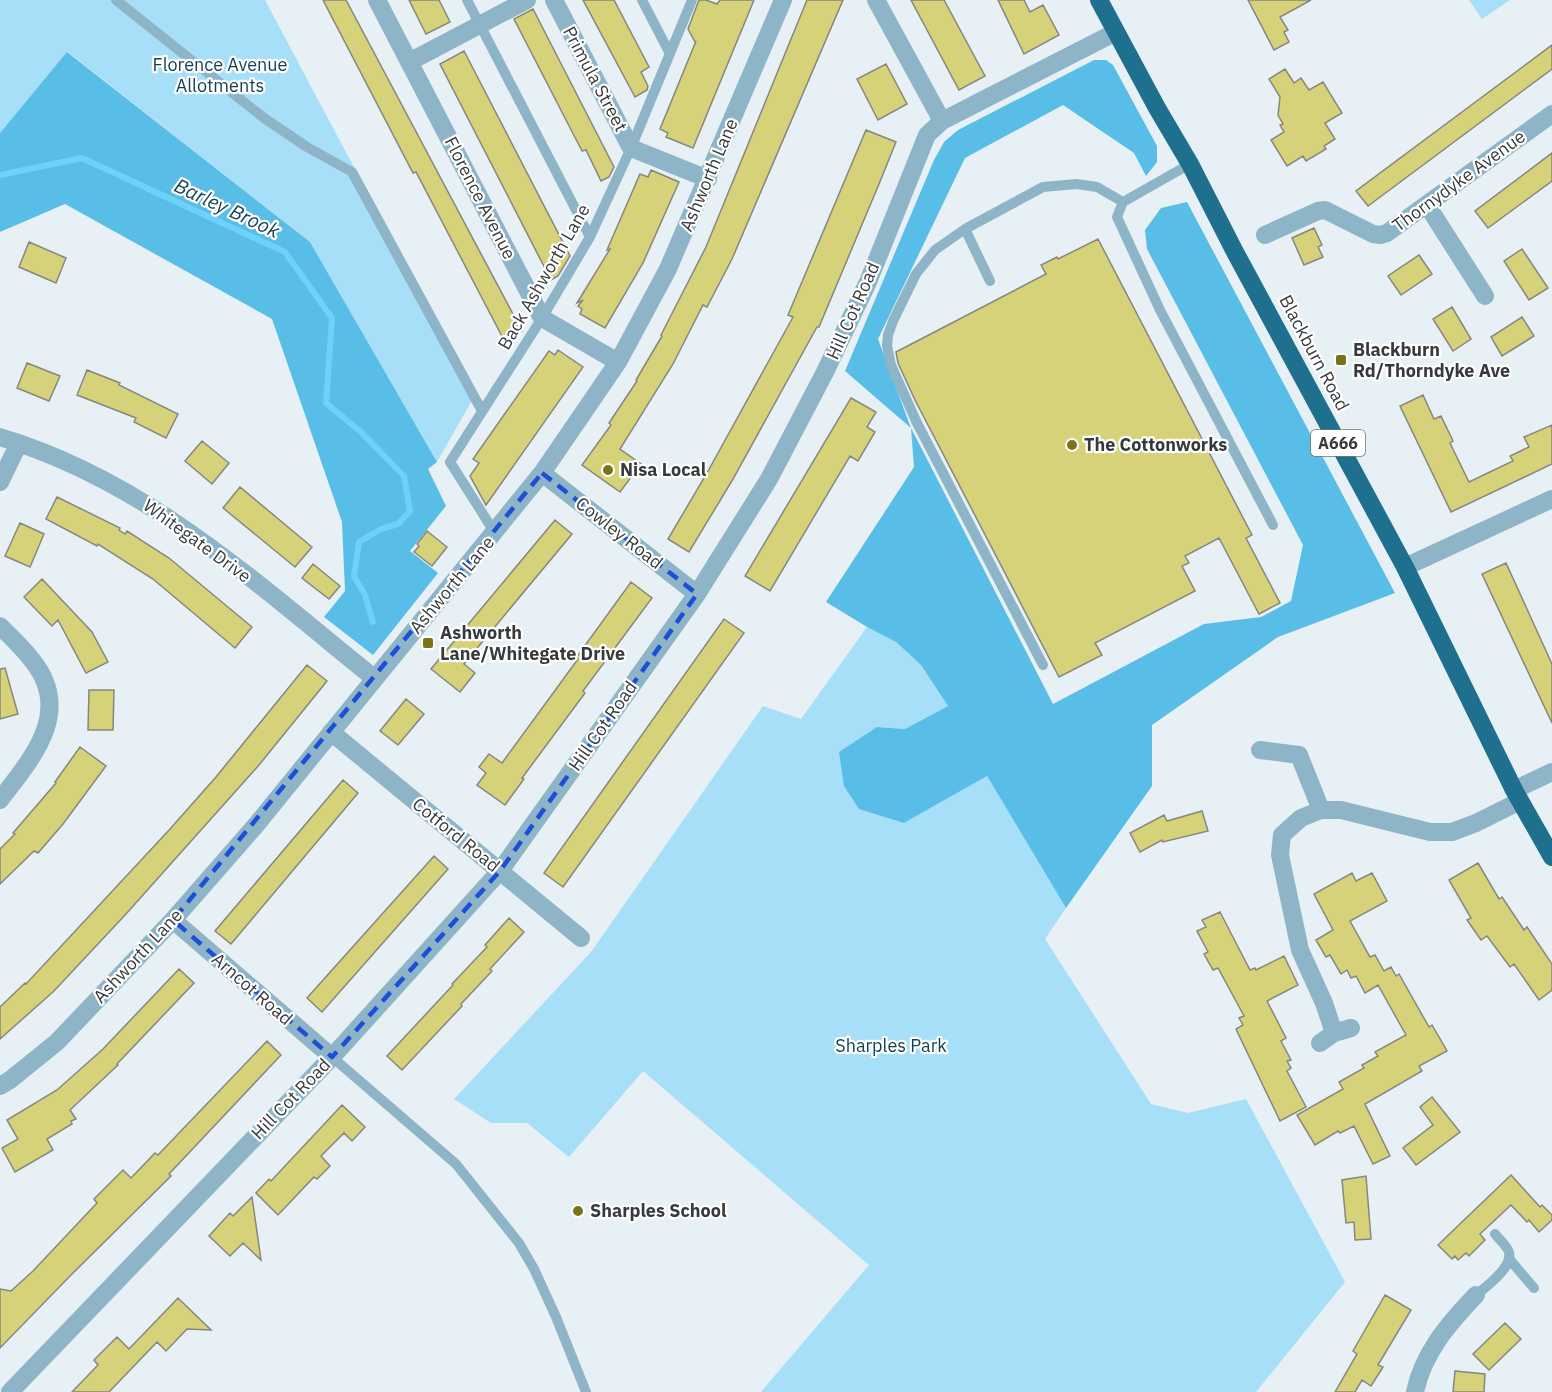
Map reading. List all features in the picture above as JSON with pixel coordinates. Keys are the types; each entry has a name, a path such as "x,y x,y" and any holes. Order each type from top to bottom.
{"highway":[{"name":"Blackburn Road","path":"1101,1 1116,33 1190,164 1405,567 1517,795 1552,857"}],"street":[{"name":"Florence Avenue","path":"377,0 542,318"},
{"path":"409,62 527,0"},
{"name":"Primula Street","path":"554,0 631,147 708,179"},
{"name":"Ashworth Lane","path":"0,1086 57,1042 173,920 256,825 542,473 618,362 668,269 783,0"},
{"path":"876,0 942,121"},
{"name":"Hill Cot Road","path":"10,1392 332,1057 500,871 696,594 769,479 825,372 868,282 927,135 942,121 1116,33"},
{"name":"Thornydyke Avenue","path":"1265,235 1325,210 1373,234 1387,233 1552,114"},
{"path":"1427,205 1485,296"},
{"path":"542,318 618,362"},
{"name":"Whitegate Drive","path":"0,437 58,458 97,476 155,508 201,539 374,678"},
{"path":"0,482 19,443"},
{"name":"Cowley Road","path":"542,473 696,594"},
{"path":"1405,567 1552,499"},
{"path":"0,626 33,660 45,680 50,700 50,719 43,738 33,757 0,800"},
{"name":"Cotford Road","path":"331,732 581,938"},
{"path":"1260,750 1299,755 1321,810"},
{"path":"1335,1035 1324,1003 1300,950 1280,855 1282,835 1301,818 1321,810 1341,810 1430,832 1452,832 1476,823 1552,772"},
{"name":"Arncot Road","path":"173,920 332,1057"},
{"path":"1415,1392 1418,1376 1433,1346 1452,1320 1476,1295"}],"lane":[{"path":"116,0 264,118 307,147 352,172 482,411"},
{"path":"467,0 590,237"},
{"path":"642,0 669,52"},
{"name":"Back Ashworth Lane","path":"495,533 450,462 542,318 590,237 631,147 692,0"},
{"path":"1190,164 1123,202 1118,217 1160,310 1273,525"},
{"path":"1043,665 917,423 891,365 887,346 888,335 916,274 935,250 965,229 1043,187 1077,184 1097,187 1123,202"},
{"path":"965,229 990,281"},
{"path":"332,1057 456,1164 519,1243 556,1317 586,1392"},
{"path":"1496,1234 1509,1251 1510,1260 1534,1288"},
{"path":"1476,1295 1499,1275 1510,1260"}],"highlighted area":[{"path":"542,473 697,594 500,871 332,1057 173,920"}],"green space":[{"name":"Florence Avenue Allotments","path":"0,0 265,0 475,395 437,462 310,242 68,52 0,133"},
{"path":"1469,0 1510,0 1482,19"},
{"name":"Sharples Park","path":"867,627 896,642 921,665 948,706 905,729 877,727 904,823 987,776 1066,908 1045,939 1151,1104 1188,1113 1246,1099 1345,1282 1256,1392 761,1392 869,1265 643,1071 569,1157 527,1123 491,1123 454,1099 591,952 763,706 801,719"}],"shaded area":[{"path":"67,52 310,242 437,462 428,469 446,506 410,551 438,573 373,655 324,617 345,591 342,522 272,319 65,204 0,232 0,133"},
{"path":"1094,60 1106,60 1113,65 1157,146 1157,162 1146,176 1134,153 1063,105 965,158 878,339 911,428 845,371 934,160 944,142 958,130"},
{"path":"1187,202 1395,593 1278,637 1152,725 1152,786 1066,908 987,776 904,823 859,809 844,786 839,752 877,727 905,729 948,706 921,665 896,642 826,602 914,467 911,428 1053,704 1204,624 1261,617 1291,601 1303,545 1147,249 1145,230 1161,208"}],"building":[{"path":"323,0 346,0 522,331 504,340 416,172 413,173"},
{"path":"409,0 439,0 450,22 426,34"},
{"path":"583,0 614,0 649,67 641,72 648,86 647,90 635,97"},
{"path":"699,0 717,4 720,0 754,0 693,148 666,137 668,133 660,129 696,41 688,29"},
{"path":"807,0 843,0 732,259 707,307 703,305 673,364 620,449 641,464 620,492 582,465 611,425 609,423 637,381 706,247"},
{"path":"911,0 944,0 985,76 959,90"},
{"path":"998,0 1024,0 1030,12 1043,5 1059,35 1024,54"},
{"path":"1248,0 1311,0 1280,17 1288,30 1284,32 1289,42 1274,50"},
{"path":"533,9 614,167 609,177 601,181 586,150 582,151 514,19"},
{"path":"1552,45 1552,69 1368,206 1356,191"},
{"path":"464,51 570,256 558,276 551,280 440,64"},
{"path":"886,64 907,104 878,120 857,79"},
{"path":"1285,69 1294,83 1301,78 1309,90 1323,82 1342,113 1325,123 1335,139 1324,146 1326,149 1306,161 1303,156 1287,166 1271,140 1284,132 1278,115 1280,97 1269,79"},
{"path":"866,130 896,142 879,184 819,327 689,552 668,539 793,317 788,315"},
{"path":"1552,153 1552,181 1488,228 1475,211"},
{"path":"651,170 679,182 643,263 605,328 580,314 582,309 578,306 583,300 577,303 610,249 607,250 640,174 648,177"},
{"path":"1314,228 1322,245 1318,247 1323,257 1304,265 1292,238"},
{"name":"The Cottonworks","path":"1098,239 1252,535 1246,538 1280,603 1259,614 1219,538 1185,556 1189,563 1182,566 1195,591 1095,643 1102,655 1059,677 915,400 898,363 896,352 1046,274 1041,265"},
{"path":"29,242 66,258 56,283 19,267"},
{"path":"1522,249 1548,288 1529,300 1504,261"},
{"path":"1419,255 1432,274 1401,295 1388,276"},
{"path":"1452,307 1471,339 1453,351 1433,319"},
{"path":"1522,317 1534,336 1502,356 1491,337"},
{"path":"558,350 583,367 486,505 470,476 479,463 473,459 549,351 555,355"},
{"path":"27,363 60,376 49,401 17,388"},
{"path":"87,370 120,383 119,385 178,414 166,438 134,422 136,418 77,395"},
{"path":"1423,395 1434,419 1441,416 1453,441 1450,443 1469,482 1513,461 1510,456 1529,447 1524,437 1552,425 1552,464 1451,512 1400,406"},
{"path":"851,398 876,412 867,427 875,432 858,461 850,456 770,591 745,576"},
{"path":"202,441 229,463 212,484 185,461"},
{"path":"240,487 312,547 295,567 223,508"},
{"path":"57,497 120,528 119,530 125,534 127,531 169,558 252,627 235,648 153,579 98,544 97,546 46,519"},
{"path":"555,520 572,534 464,664 475,673 460,692 431,669"},
{"path":"20,523 44,534 30,567 5,556"},
{"path":"427,531 447,547 432,566 414,552"},
{"path":"1506,563 1552,664 1552,723 1482,574"},
{"path":"313,564 340,586 329,599 302,578"},
{"path":"42,579 92,632 108,662 86,673 58,620 52,626 24,597"},
{"path":"631,582 652,598 583,691 585,693 522,778 524,779 505,805 477,785 486,773 479,767 489,754 502,763"},
{"path":"724,619 744,633 563,887 544,873"},
{"path":"307,665 327,681 259,765 54,991 0,1039 0,1007 26,984 170,829 216,777"},
{"path":"5,668 18,714 0,719 0,669"},
{"path":"89,690 114,690 113,730 88,730"},
{"path":"406,699 424,714 398,745 380,731"},
{"path":"80,747 106,766 63,824 38,853 34,851 0,884 0,849 56,783"},
{"path":"343,780 358,793 231,944 215,931"},
{"path":"1202,811 1208,831 1163,842 1162,840 1140,852 1130,833 1164,815 1167,821"},
{"path":"434,856 448,869 322,1012 307,998"},
{"path":"1478,863 1499,899 1502,897 1524,930 1527,927 1552,964 1552,990 1539,1000 1514,964 1510,967 1487,936 1481,940 1467,920 1471,918 1449,880"},
{"path":"1352,873 1356,881 1372,873 1387,901 1350,921 1370,957 1375,955 1384,971 1391,967 1396,976 1399,974 1429,1027 1432,1025 1447,1051 1419,1066 1422,1071 1365,1104 1390,1156 1373,1164 1354,1126 1340,1133 1338,1131 1315,1145 1297,1115 1343,1089 1339,1082 1364,1068 1362,1065 1378,1056 1375,1052 1406,1035 1378,985 1365,993 1356,976 1351,978 1347,970 1341,974 1330,955 1326,957 1316,940 1333,930 1314,894"},
{"path":"1220,912 1250,970 1255,968 1256,970 1284,956 1298,985 1267,1001 1286,1038 1281,1041 1291,1060 1287,1061 1291,1068 1287,1071 1306,1107 1280,1121 1236,1029 1243,1025 1239,1018 1244,1016 1218,968 1213,970 1204,954 1208,952 1197,931 1206,927 1202,920"},
{"path":"509,918 524,932 490,969 492,971 461,1004 462,1006 402,1070 387,1056 487,947 485,945"},
{"path":"179,969 194,983 118,1065 70,1110 76,1119 71,1121 72,1124 47,1139 53,1150 15,1172 2,1148 18,1139 7,1120 57,1090 103,1049"},
{"path":"267,1041 281,1055 169,1174 171,1176 0,1348 0,1289 11,1291 33,1271 97,1203 94,1199 123,1170 131,1178 155,1153 158,1155"},
{"path":"1432,1097 1460,1132 1416,1165 1403,1148 1433,1125 1420,1107"},
{"path":"342,1105 365,1127 352,1141 344,1133 321,1156 330,1166 317,1179 314,1177 278,1215 256,1193 269,1179 271,1181"},
{"path":"1511,1175 1540,1207 1542,1205 1552,1215 1552,1220 1539,1232 1511,1205 1480,1234 1485,1240 1469,1256 1466,1253 1458,1260 1455,1256 1452,1259 1438,1245"},
{"path":"1366,1176 1371,1239 1355,1240 1354,1222 1346,1223 1342,1180"},
{"path":"252,1197 261,1260 243,1243 230,1256 209,1236 230,1213 233,1216"},
{"path":"1385,1295 1411,1310 1378,1365 1383,1367 1371,1386 1362,1380 1355,1392 1335,1392 1357,1354 1353,1351"},
{"path":"178,1298 211,1330 187,1329 166,1351 157,1342 109,1392 72,1392 98,1365 94,1360 117,1337 129,1349"},
{"path":"1505,1323 1521,1339 1489,1370 1473,1354"},
{"path":"1455,1371 1485,1374 1484,1392 1453,1392"}],"waterway":[{"name":"Barley Brook","path":"0,175 82,158 285,252 332,318 326,403 361,432 404,476 410,511 398,524 381,529 359,542 354,576 365,595 373,622"}],"place":[{"name":"Blackburn Rd/Thorndyke Ave","path":"1341,360"},
{"name":"The Cottonworks","path":"1072,445"},
{"name":"Nisa Local","path":"608,470"},
{"name":"Ashworth Lane/Whitegate Drive","path":"428,643"},
{"name":"Sharples School","path":"578,1211"}]}
